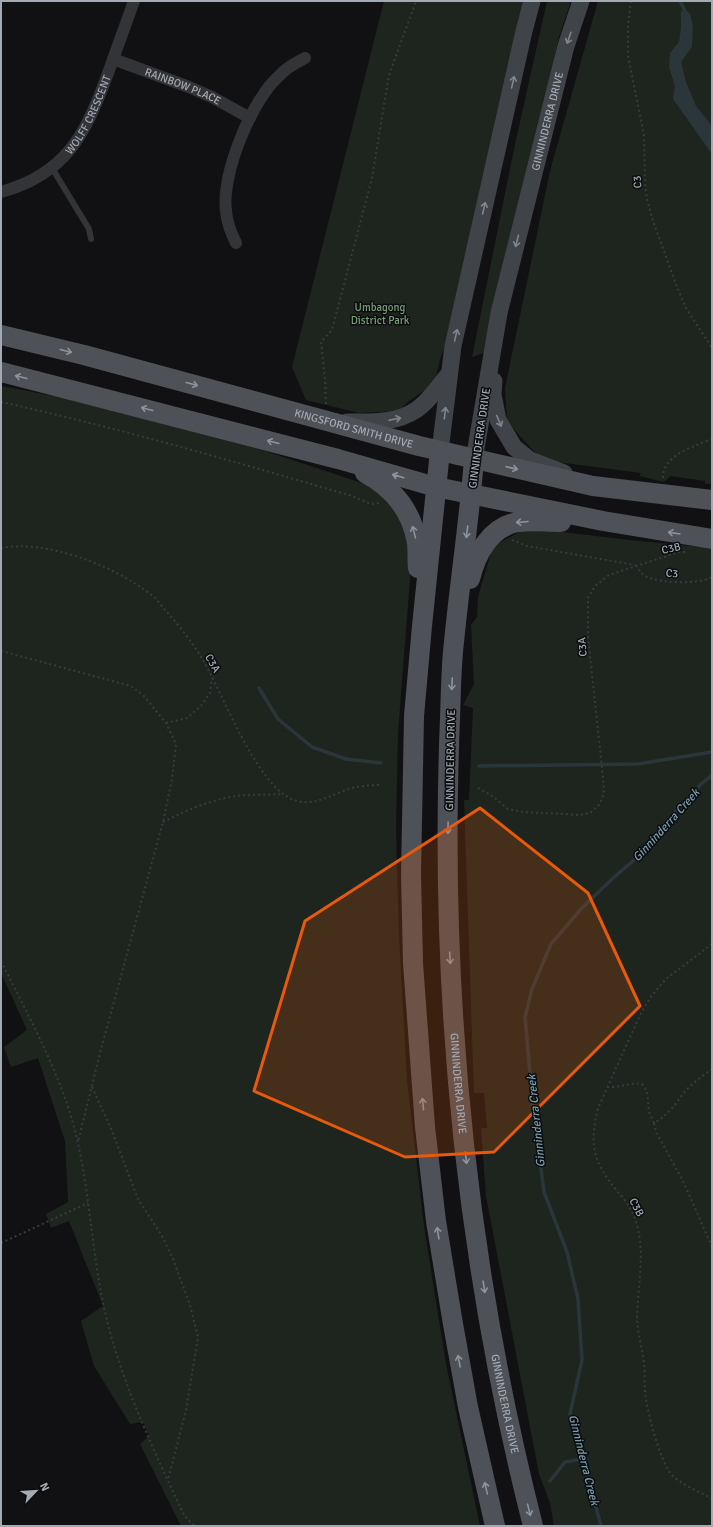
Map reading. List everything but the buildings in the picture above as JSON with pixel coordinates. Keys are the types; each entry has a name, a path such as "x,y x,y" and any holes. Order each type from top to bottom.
{"main road":[{"path":"495,1526 468,1407 453,1324 436,1221 425,1127 413,970 411,874 414,716 436,487 453,346 522,38 532,1"},
{"name":"GINNINDERRA DRIVE","path":"533,1526 505,1405 488,1315 462,1126 450,959 447,867 450,721 454,645 474,460 499,313 566,46 581,1"},
{"path":"499,313 493,394 498,420 514,447 530,460 551,467 593,486"},
{"name":"KINGSFORD SMITH DRIVE","path":"1,335 84,355 474,460 593,486 712,500"},
{"path":"1,372 338,459 436,487 603,522 712,539"},
{"path":"327,421 380,422 402,417 417,410 449,374"},
{"path":"338,459 387,487 408,513 414,529 417,544 422,626"},
{"path":"454,645 473,566 478,554 492,536 510,524 522,522 603,522"}],"street":[{"name":"WOLFF CRESCENT","path":"1,192 24,185 38,177 52,168 75,145 86,128 94,110 134,1"},
{"path":"236,243 229,228 225,193 237,145 250,118 271,84 279,75 292,65 305,58"},
{"name":"RAINBOW PLACE","path":"113,59 189,87 212,97 250,118"}],"lane":[{"path":"52,168 89,229 91,239"}],"path":[{"path":"327,421 321,342 332,330 372,178 389,75 416,1"},
{"name":"C3","path":"631,1 628,25 628,56 644,134 644,183 647,199 653,221 686,308 712,348"},
{"path":"1,402 41,411 196,452 352,496 371,504 381,503"},
{"path":"667,482 662,477 664,467 672,458 712,439"},
{"path":"508,537 527,546 636,565"},
{"name":"C3A","path":"1,548 41,548 72,554 98,563 124,576 154,597 181,628 203,660 254,759 265,775 284,794 293,800 304,803 315,802 347,790 369,785 381,785"},
{"name":"C3B","path":"636,565 679,552 694,552"},
{"name":"C3","path":"636,565 647,577 662,580 696,582 712,577"},
{"name":"C3A","path":"478,788 491,794 508,808 522,812 580,815 590,813 600,804 604,793 588,637 588,598 595,586 609,575 636,565"},
{"path":"1,651 131,686 144,696 166,723 176,744 172,779 163,822 78,1142"},
{"path":"166,723 187,718 201,706 210,693 212,678"},
{"path":"163,822 193,807 218,800 238,796 284,794"},
{"name":"C3B","path":"712,944 666,979 652,995 641,1013 606,1087 598,1108 594,1123 593,1140 595,1156 602,1170 623,1198 637,1224 641,1253 638,1327 644,1365 644,1392 661,1458 665,1467 678,1480 712,1499"},
{"path":"1,961 60,1084 78,1142 88,1203 94,1256 105,1314 127,1387 184,1515 194,1526"},
{"path":"654,1123 664,1118 684,1093 699,1078 712,1069"},
{"path":"606,1087 616,1088 636,1083 642,1084 647,1091 649,1112 656,1132 683,1181 712,1247"},
{"path":"92,1086 112,1131 138,1199 162,1236 173,1259 190,1305 198,1337 186,1410 168,1480"},
{"path":"1,1243 88,1203"}],"highlighted area":[{"path":"480,808 588,893 640,1006 494,1152 405,1157 254,1091 305,921"}],"green space":[{"name":"Umbagong District Park","path":"384,1 527,1 448,340 440,359 436,377 428,388 409,401 398,411 359,413 306,400 292,367"},
{"path":"547,1 571,1 559,37 534,152 484,353 472,357 514,149"},
{"path":"598,1 712,1 712,484 705,484 705,481 670,476 664,482 639,476 641,473 542,460 507,422 505,388 550,171"},
{"path":"1,386 70,399 265,451 371,486 401,508 412,553 398,733 396,830 399,936 407,1080 424,1226 446,1364 480,1526 181,1526 140,1444 149,1436 143,1422 130,1424 94,1366 81,1321 103,1306 69,1221 51,1228 46,1214 68,1202 65,1141 38,1058 11,1067 4,1047 27,1030 1,973"},
{"path":"527,528 712,548 712,1526 554,1526 550,1503 539,1474 486,1196 481,1128 487,1128 484,1093 474,1093 464,800 469,800 473,708 463,705 474,684 471,625 477,617 478,597 493,546"}],"shaded area":[{"path":"681,11 690,13 693,26 692,47 681,62 686,82 696,106 712,126 712,154 673,99 675,86 669,67 670,53 679,42"}],"waterway":[{"name":"Ginninderra Creek","path":"680,1 687,15"},
{"path":"259,688 278,719 312,747 346,759 381,763"},
{"path":"479,766 638,764 712,752"},
{"name":"Ginninderra Creek","path":"601,1526 583,1459 573,1431 570,1414 582,1360 578,1299 567,1252 544,1192 533,1107 525,1017 532,989 551,944 581,909 613,878 640,855 663,826 701,784 712,775"},
{"path":"550,1481 565,1462 583,1459"}]}
